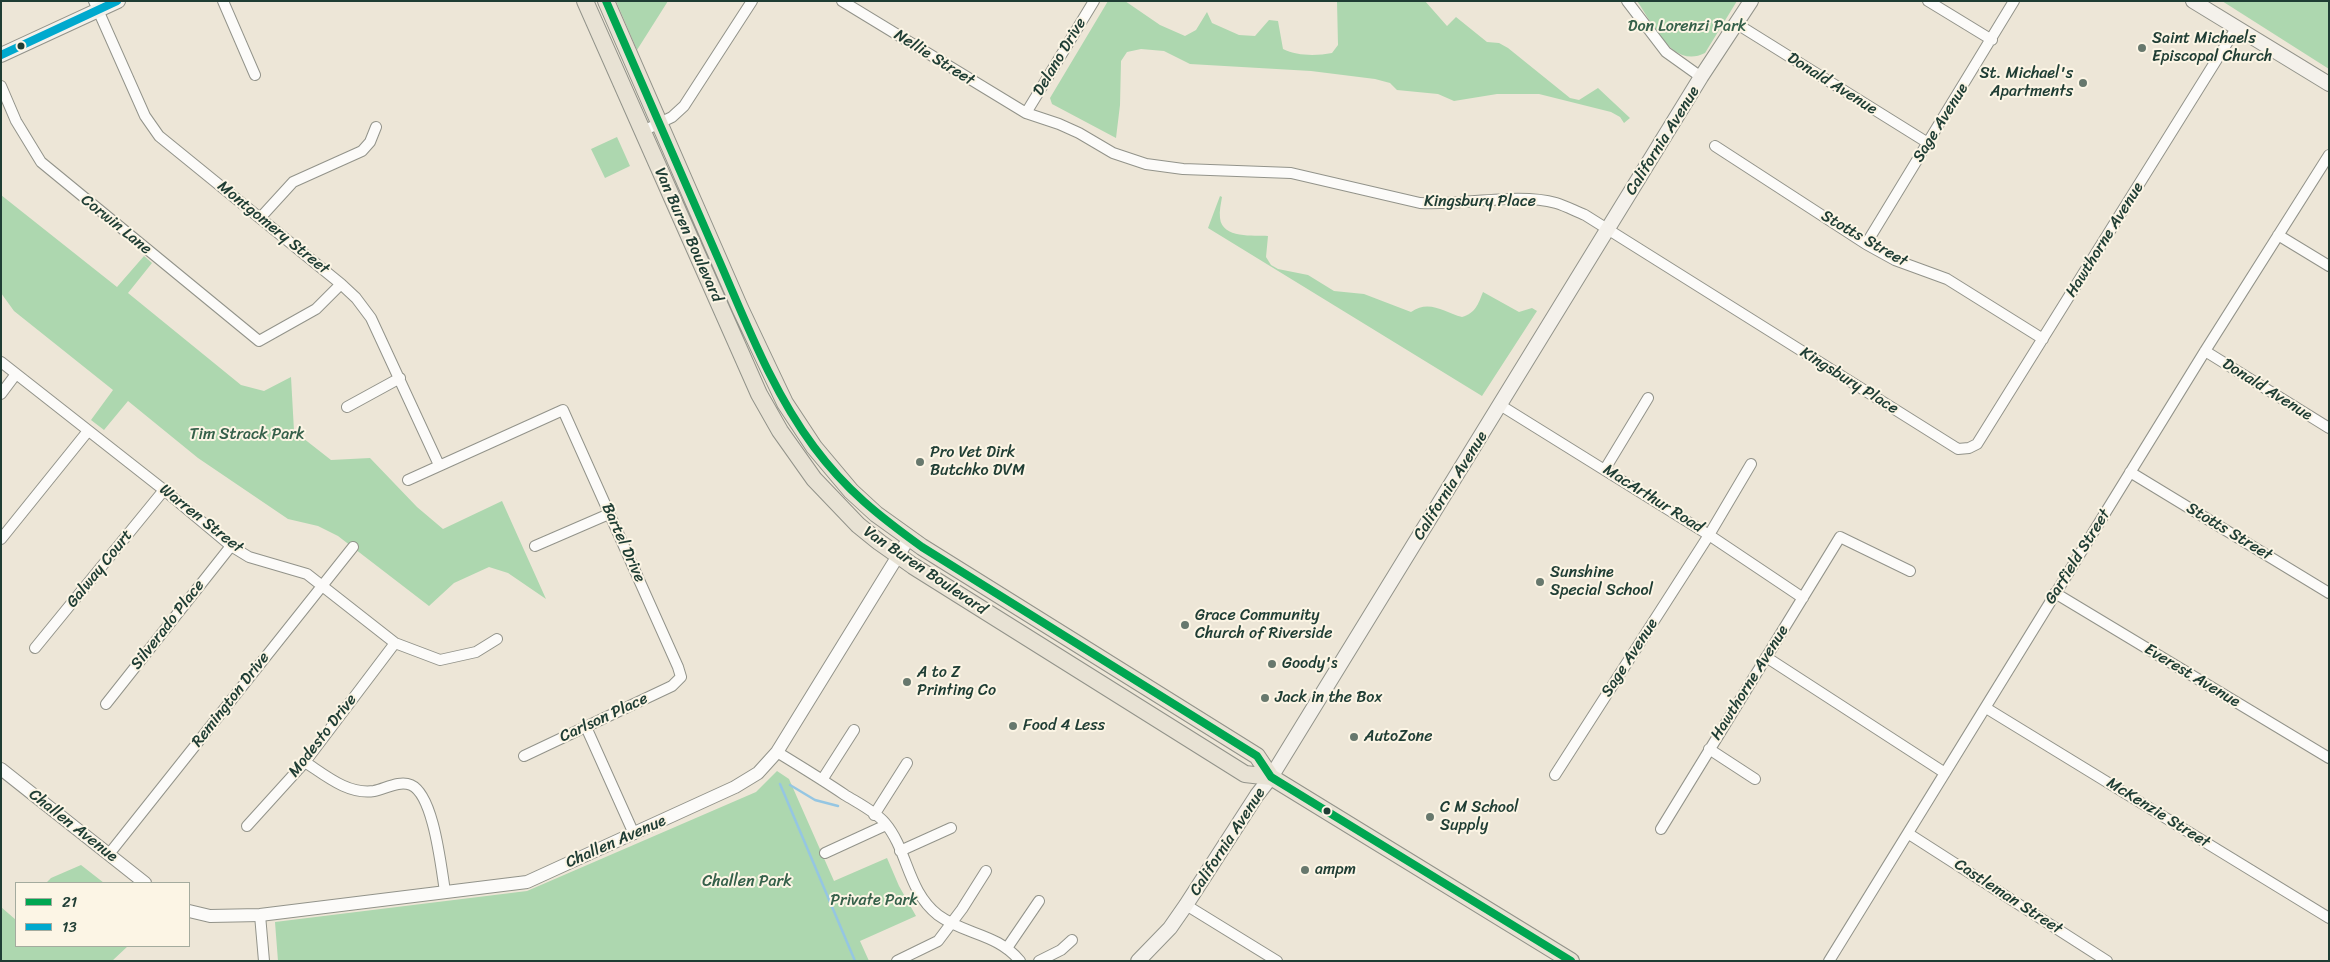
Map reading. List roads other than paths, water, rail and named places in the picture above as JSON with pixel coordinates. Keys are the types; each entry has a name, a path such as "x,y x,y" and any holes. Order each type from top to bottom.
{"main road":[{"path":"1,55 96,6 118,1"},
{"name":"Van Buren Boulevard","path":"585,1 733,338 768,412 808,471 858,525 898,556 1247,775 1271,777"},
{"name":"Van Buren Boulevard","path":"606,1 740,308 780,393 814,448 830,468 867,506 909,538 1258,757 1271,777 1571,961"},
{"name":"California Avenue","path":"1138,961 1170,928 1271,777 1702,77 1751,1"},
{"path":"2193,1 2329,84"},
{"path":"733,338 743,338 765,381 772,389 780,393"},
{"path":"808,471 816,468 823,472 851,500 867,506"}],"street":[{"path":"222,1 255,75"},
{"path":"643,131 660,124 676,114 684,106 752,1"},
{"name":"Nellie Street","path":"842,1 1026,113"},
{"name":"Delano Drive","path":"1026,113 1094,1"},
{"path":"1627,1 1666,52 1702,77"},
{"path":"1928,1 1992,40"},
{"name":"Sage Avenue","path":"1866,244 2014,1"},
{"name":"Montgomery Street","path":"96,6 145,116 159,136 261,217 341,284 356,298 371,318 439,465"},
{"name":"Donald Avenue","path":"1737,24 1928,143"},
{"name":"Hawthorne Avenue","path":"1968,448 1977,444 2237,28"},
{"name":"Corwin Lane","path":"1,86 16,121 40,162 259,341 316,309 341,284"},
{"name":"Kingsbury Place","path":"1026,113 1079,132 1113,153 1146,164 1183,169 1291,173 1420,203 1440,204 1526,200 1555,203 1585,214 1958,449 1968,448"},
{"path":"261,217 293,182 362,151 370,142 376,128"},
{"name":"Stotts Street","path":"1714,146 1866,244 1895,260 1947,278 2044,339"},
{"name":"Garfield Street","path":"1829,961 2205,351 2329,155"},
{"path":"2278,235 2329,266"},
{"name":"Donald Avenue","path":"2205,351 2329,428"},
{"name":"Warren Street","path":"1,362 164,490 231,546 249,557 307,574 395,643 440,660 476,652 497,639"},
{"path":"1,394 16,374"},
{"path":"347,407 400,378"},
{"path":"1606,469 1648,398"},
{"name":"MacArthur Road","path":"1500,405 1709,534 1803,598"},
{"name":"Bartel Drive","path":"439,465 563,410 678,666 681,677"},
{"path":"1,539 88,431"},
{"name":"Sage Avenue","path":"1555,775 1752,464"},
{"path":"408,480 439,465"},
{"name":"Stotts Street","path":"2130,472 2329,593"},
{"name":"Galway Court","path":"35,648 164,490"},
{"path":"535,546 609,514"},
{"name":"Hawthorne Avenue","path":"1660,828 1840,537 1910,571"},
{"name":"Challen Avenue","path":"190,911 210,916 260,915 527,882 735,788 758,772 777,752 909,538"},
{"name":"Silverado Place","path":"106,704 231,546"},
{"name":"Remington Drive","path":"109,854 353,546"},
{"name":"Everest Avenue","path":"2055,593 2329,758"},
{"name":"Modesto Drive","path":"247,826 305,762 395,643"},
{"path":"1766,657 1945,773"},
{"name":"Carlson Place","path":"524,756 672,686 681,677"},
{"name":"McKenzie Street","path":"1986,708 2329,918"},
{"path":"586,727 634,834"},
{"path":"822,780 854,730"},
{"path":"1709,750 1755,780"},
{"path":"777,752 822,780 886,825 900,851 911,879 923,899 937,914 952,923 994,939 1007,948 1020,961"},
{"path":"305,762 333,781 351,789 372,791 402,783 411,785 419,792 434,826 445,891"},
{"path":"874,815 907,763"},
{"name":"Challen Avenue","path":"1,769 144,882"},
{"path":"825,853 886,825"},
{"path":"900,851 951,828"},
{"name":"Castleman Street","path":"1909,834 2108,961"},
{"path":"897,961 938,941 986,871"},
{"path":"1007,948 1039,901"},
{"path":"1186,904 1277,961"},
{"path":"260,915 264,961"},
{"path":"1039,961 1061,950 1072,940"}],"waterway":[{"path":"780,784 855,961"},
{"path":"790,785 815,800 838,806"}],"place":[{"name":"Saint Michaels Episcopal Church","path":"2142,48"},
{"name":"St. Michael's Apartments","path":"2083,83"},
{"name":"Pro Vet Dirk Butchko DVM","path":"920,462"},
{"name":"Sunshine Special School","path":"1540,582"},
{"name":"Grace Community Church of Riverside","path":"1185,625"},
{"name":"Goody's","path":"1272,664"},
{"name":"A to Z Printing Co","path":"907,682"},
{"name":"Jack in the Box","path":"1265,698"},
{"name":"Food 4 Less","path":"1013,726"},
{"name":"AutoZone","path":"1354,737"},
{"name":"C M School Supply","path":"1430,817"},
{"name":"ampm","path":"1305,870"}],"park label":[{"name":"Don Lorenzi Park","path":"1687,27"},
{"name":"Tim Strack Park","path":"247,435"},
{"name":"Challen Park","path":"747,882"},
{"name":"Private Park","path":"874,901"}]}
